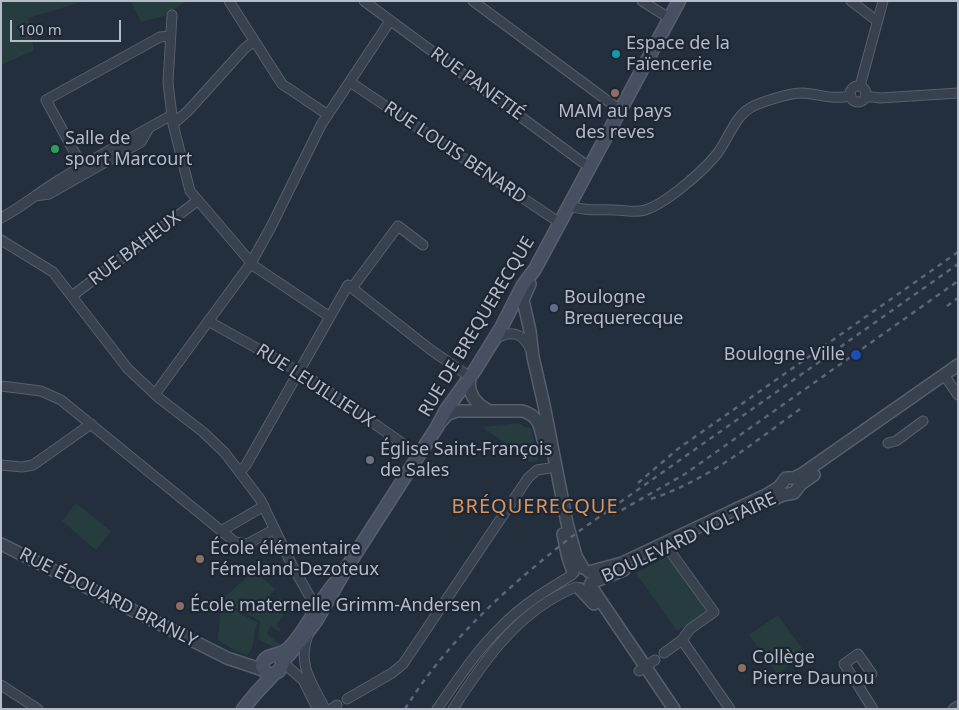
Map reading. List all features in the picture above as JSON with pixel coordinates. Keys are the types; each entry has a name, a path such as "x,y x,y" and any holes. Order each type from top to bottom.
{"main road":[{"name":"RUE DE BREQUERECQUE","path":"273,666 318,612 437,427 444,413 495,339 570,205 679,1"},
{"name":"RUE DE BREQUERECQUE","path":"273,666 311,629 318,612"},
{"path":"243,709 273,666"}],"street":[{"path":"229,1 282,84 328,115"},
{"path":"473,1 620,110"},
{"path":"642,1 670,18"},
{"path":"851,1 877,21"},
{"path":"860,86 883,1"},
{"name":"RUE PANETIÉ","path":"370,3 390,21 582,162 591,166"},
{"path":"172,15 167,74 172,115 187,186 197,201 256,268 330,316"},
{"path":"155,394 251,263 272,225 318,130 390,21"},
{"path":"82,166 46,100 160,38 170,36"},
{"path":"174,124 254,41"},
{"name":"RUE LOUIS BENARD","path":"350,82 560,223"},
{"path":"851,96 852,88 860,86"},
{"path":"570,205 581,208 646,210 664,200 708,165 740,117 751,107 799,94 834,98 851,96 857,101 862,101 865,96 865,90 860,86"},
{"path":"865,96 880,98 958,93"},
{"path":"1,218 18,209 82,166 172,115"},
{"path":"35,196 49,194 141,142 149,128"},
{"name":"RUE BAHEUX","path":"72,296 197,201"},
{"path":"352,288 398,226 423,245"},
{"path":"1,240 50,269 122,362 155,394 211,439 240,472 264,506 292,565 318,612"},
{"path":"437,427 448,414 453,412 514,411 538,407 540,403 538,386 530,331 523,300 535,269"},
{"path":"240,472 251,457 348,285 431,350 470,377 472,396 480,405 488,410"},
{"name":"RUE LEUILLIEUX","path":"208,321 299,372 419,455"},
{"path":"495,339 508,333 520,335 528,343 533,357"},
{"name":"BOULEVARD VOLTAIRE","path":"582,579 668,546 773,491 784,489 794,493 796,483 814,475 946,378 958,365"},
{"name":"BOULEVARD VOLTAIRE","path":"946,378 958,373"},
{"path":"946,378 958,395"},
{"path":"1,386 50,394 65,402 235,542 244,544 274,529"},
{"path":"538,386 544,405 552,467"},
{"path":"514,411 530,414 539,422 582,579 593,603 673,709"},
{"path":"888,443 896,441 923,421"},
{"path":"1,465 22,467 36,464 91,424"},
{"path":"347,699 392,673 403,664 528,478 537,470 552,467"},
{"path":"221,531 264,506"},
{"name":"RUE ÉDOUARD BRANLY","path":"1,544 216,652 252,659 273,666"},
{"path":"664,653 682,640 690,629 714,612 668,546"},
{"path":"437,709 482,648 501,627 536,597 582,579"},
{"path":"453,709 488,658 510,632 546,602 582,579"},
{"path":"311,629 305,648 304,664 320,708"},
{"path":"682,640 730,709"},
{"path":"642,669 655,660"},
{"path":"273,666 297,680 320,708"},
{"path":"642,669 666,709"},
{"path":"858,684 873,709"},
{"path":"1,685 38,709"},
{"path":"953,709 958,706"}],"green space":[{"path":"1,1 85,1 28,18 34,50 1,65"},
{"path":"131,1 187,1 164,16 141,22"},
{"path":"519,423 531,428 538,458 537,461 527,461 523,455 482,427"},
{"path":"76,503 111,531 96,550 62,521"},
{"path":"670,555 709,611 677,631 636,573"},
{"path":"254,571 275,589 265,602 271,607 279,597 284,601 277,610 284,615 276,625 281,629 280,631 271,625 267,634 281,645 275,648 258,639 260,621 221,600"},
{"path":"221,603 257,622 252,648 248,655 236,651 218,640"},
{"path":"778,615 806,654 777,674 749,635"}],"railway":[{"path":"638,483 679,448 958,252"},
{"path":"405,709 422,683 461,636 504,593 551,553 575,534 958,264"},
{"path":"613,515 685,474 958,281"},
{"path":"947,306 958,298"},
{"path":"651,499 692,482 711,471 747,448 800,409"}],"place":[{"name":"Espace de la Faïencerie","path":"616,54"},
{"name":"MAM au pays des reves","path":"615,93"},
{"name":"Salle de sport Marcourt","path":"55,149"},
{"name":"Boulogne Brequerecque","path":"554,308"},
{"name":"Boulogne Ville","path":"856,355"},
{"name":"Église Saint-François de Sales","path":"370,460"},
{"name":"École élémentaire Fémeland-Dezoteux","path":"200,559"},
{"name":"École maternelle Grimm-Andersen","path":"180,606"},
{"name":"Collège Pierre Daunou","path":"742,668"}],"district":[{"name":"BRÉQUERECQUE","path":"535,507"}]}
